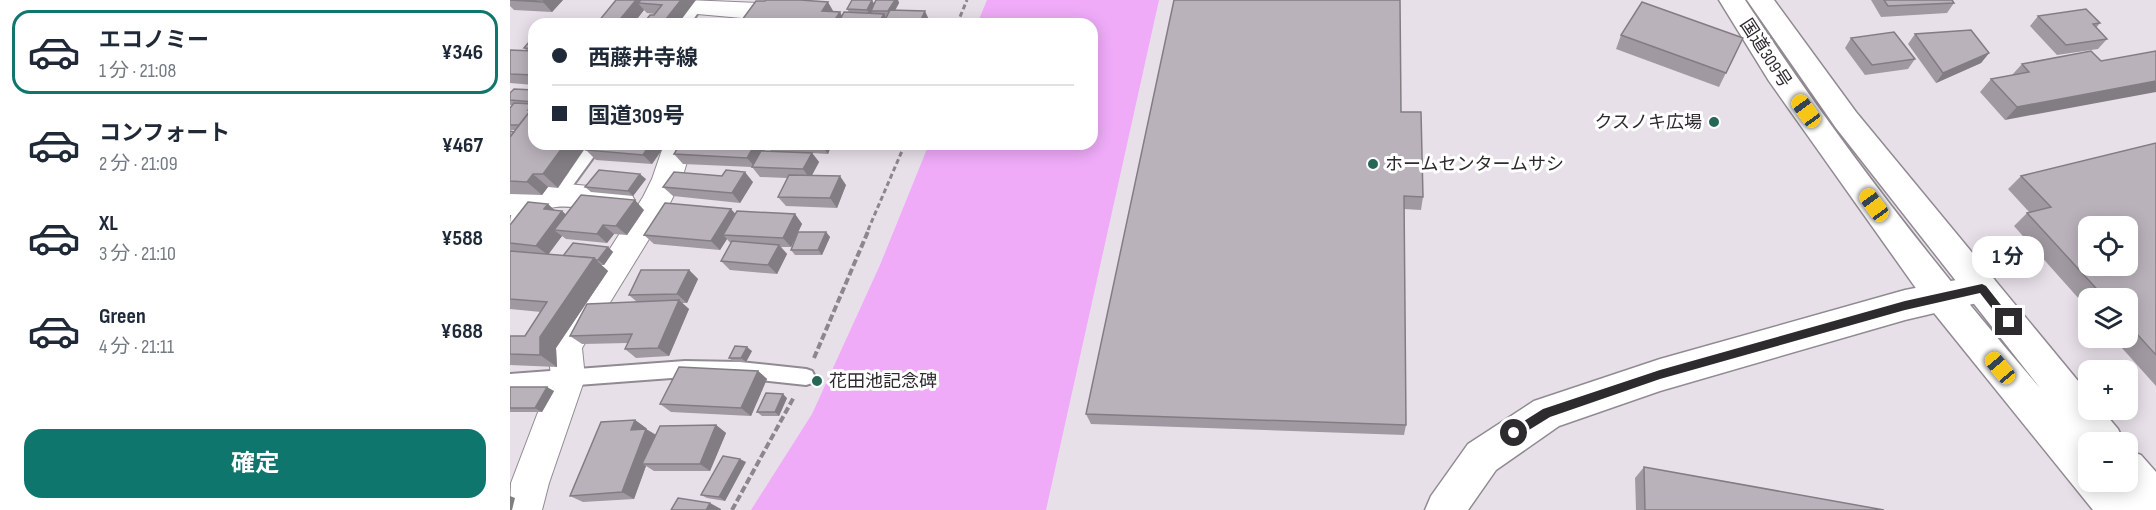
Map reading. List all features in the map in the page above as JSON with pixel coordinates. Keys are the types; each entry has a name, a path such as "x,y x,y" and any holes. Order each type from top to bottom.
{"main road":[{"name":"国道309号","path":"1732,0 1779,74 1942,298 2078,462"},
{"name":"国道309号","path":"1760,0 1846,120 2097,432"},
{"path":"1445,510 1482,457 1547,413 1660,375 1893,309 1982,289"},
{"path":"2138,481 2156,501"},
{"path":"2103,492 2118,510"}],"street":[{"path":"693,10 758,12"},
{"path":"521,493 568,378 565,346 665,206 667,179 676,150"},
{"path":"516,210 557,195 665,206"}],"lane":[{"path":"557,195 591,150"},
{"path":"510,382 685,369 740,370 806,376"}],"path":[{"path":"960,18 967,0"},
{"path":"732,510 806,376 902,150"}],"shaded area":[{"path":"987,0 1159,0 1046,510 751,510 812,414 880,265 927,150 1098,150 1098,18 980,18"}],"building":[{"path":"510,0 545,0 543,2"},
{"path":"616,0 636,0 621,18 601,18"},
{"path":"641,0 681,0 667,18 648,18 654,15 662,5 638,3"},
{"path":"852,0 872,0 867,10 847,9"},
{"path":"876,0 895,0 888,11 871,11"},
{"path":"1174,0 1400,0 1401,112 1421,112 1423,197 1404,196 1406,425 1086,414"},
{"path":"1884,0 1952,0 1954,3 1888,6"},
{"path":"756,1 828,2 822,11 840,12 836,18 743,18"},
{"path":"1642,2 1743,38 1726,73 1621,35"},
{"path":"2086,9 2100,23 2093,24 2107,39 2066,45 2038,16"},
{"path":"890,10 925,11 922,18 886,18"},
{"path":"844,12 884,14 882,18 841,18"},
{"path":"1971,30 1989,53 1943,73 1915,34"},
{"path":"1894,32 1915,59 1872,65 1851,38"},
{"path":"510,50 528,51 528,75 510,74"},
{"path":"2091,51 2101,61 2156,51 2156,81 2017,107 1991,79 2029,72 2022,64"},
{"path":"514,89 528,90 528,102 510,100 510,93"},
{"path":"514,103 528,104 528,114 519,125 510,125 510,108"},
{"path":"528,114 528,150 561,150 543,174 533,174 527,182 510,181 510,137"},
{"path":"2156,143 2156,355 2138,335 2138,288 2096,288 2085,276 2138,276 2138,216 2078,216 2078,269 2027,213 2051,207 2021,176"},
{"path":"586,150 646,150 643,155"},
{"path":"676,150 752,150 747,158 674,154"},
{"path":"761,151 812,153 803,169 752,167"},
{"path":"599,170 640,174 628,191 585,187"},
{"path":"726,170 745,172 732,193 663,187 674,172 722,176"},
{"path":"789,175 840,176 830,198 778,197"},
{"path":"581,195 635,200 616,226 603,225 597,234 554,230"},
{"path":"528,202 548,204 544,209 562,211 536,246 510,243 510,225"},
{"path":"665,203 731,209 711,241 644,235"},
{"path":"737,211 795,214 783,238 723,235"},
{"path":"798,232 826,232 818,250 791,250"},
{"path":"732,241 779,245 768,265 721,261"},
{"path":"573,243 608,247 598,260 563,256"},
{"path":"510,251 594,258 540,337 540,355 510,354 510,336 525,336 547,302 510,299"},
{"path":"641,270 689,270 677,294 629,295"},
{"path":"679,300 658,348 625,349 632,334 570,336 587,304"},
{"path":"735,346 747,347 741,358 729,358"},
{"path":"679,367 758,371 741,408 660,404"},
{"path":"510,387 547,387 535,408 510,408"},
{"path":"766,393 783,394 775,412 757,412"},
{"path":"635,420 631,430 646,429 622,492 570,496 601,422"},
{"path":"716,425 700,464 642,464 660,426"},
{"path":"723,456 740,459 719,497 701,495"},
{"path":"1644,467 1884,510 1645,510"},
{"path":"678,498 710,503 706,510 671,510"}],"place":[{"name":"クスノキ広場","path":"1714,122"},
{"name":"ホームセンタームサシ","path":"1373,164"},
{"name":"花田池記念碑","path":"817,381"}],"route":[{"path":"1514,433 1547,413 1660,375 1905,306 1982,289 2009,322"}]}
